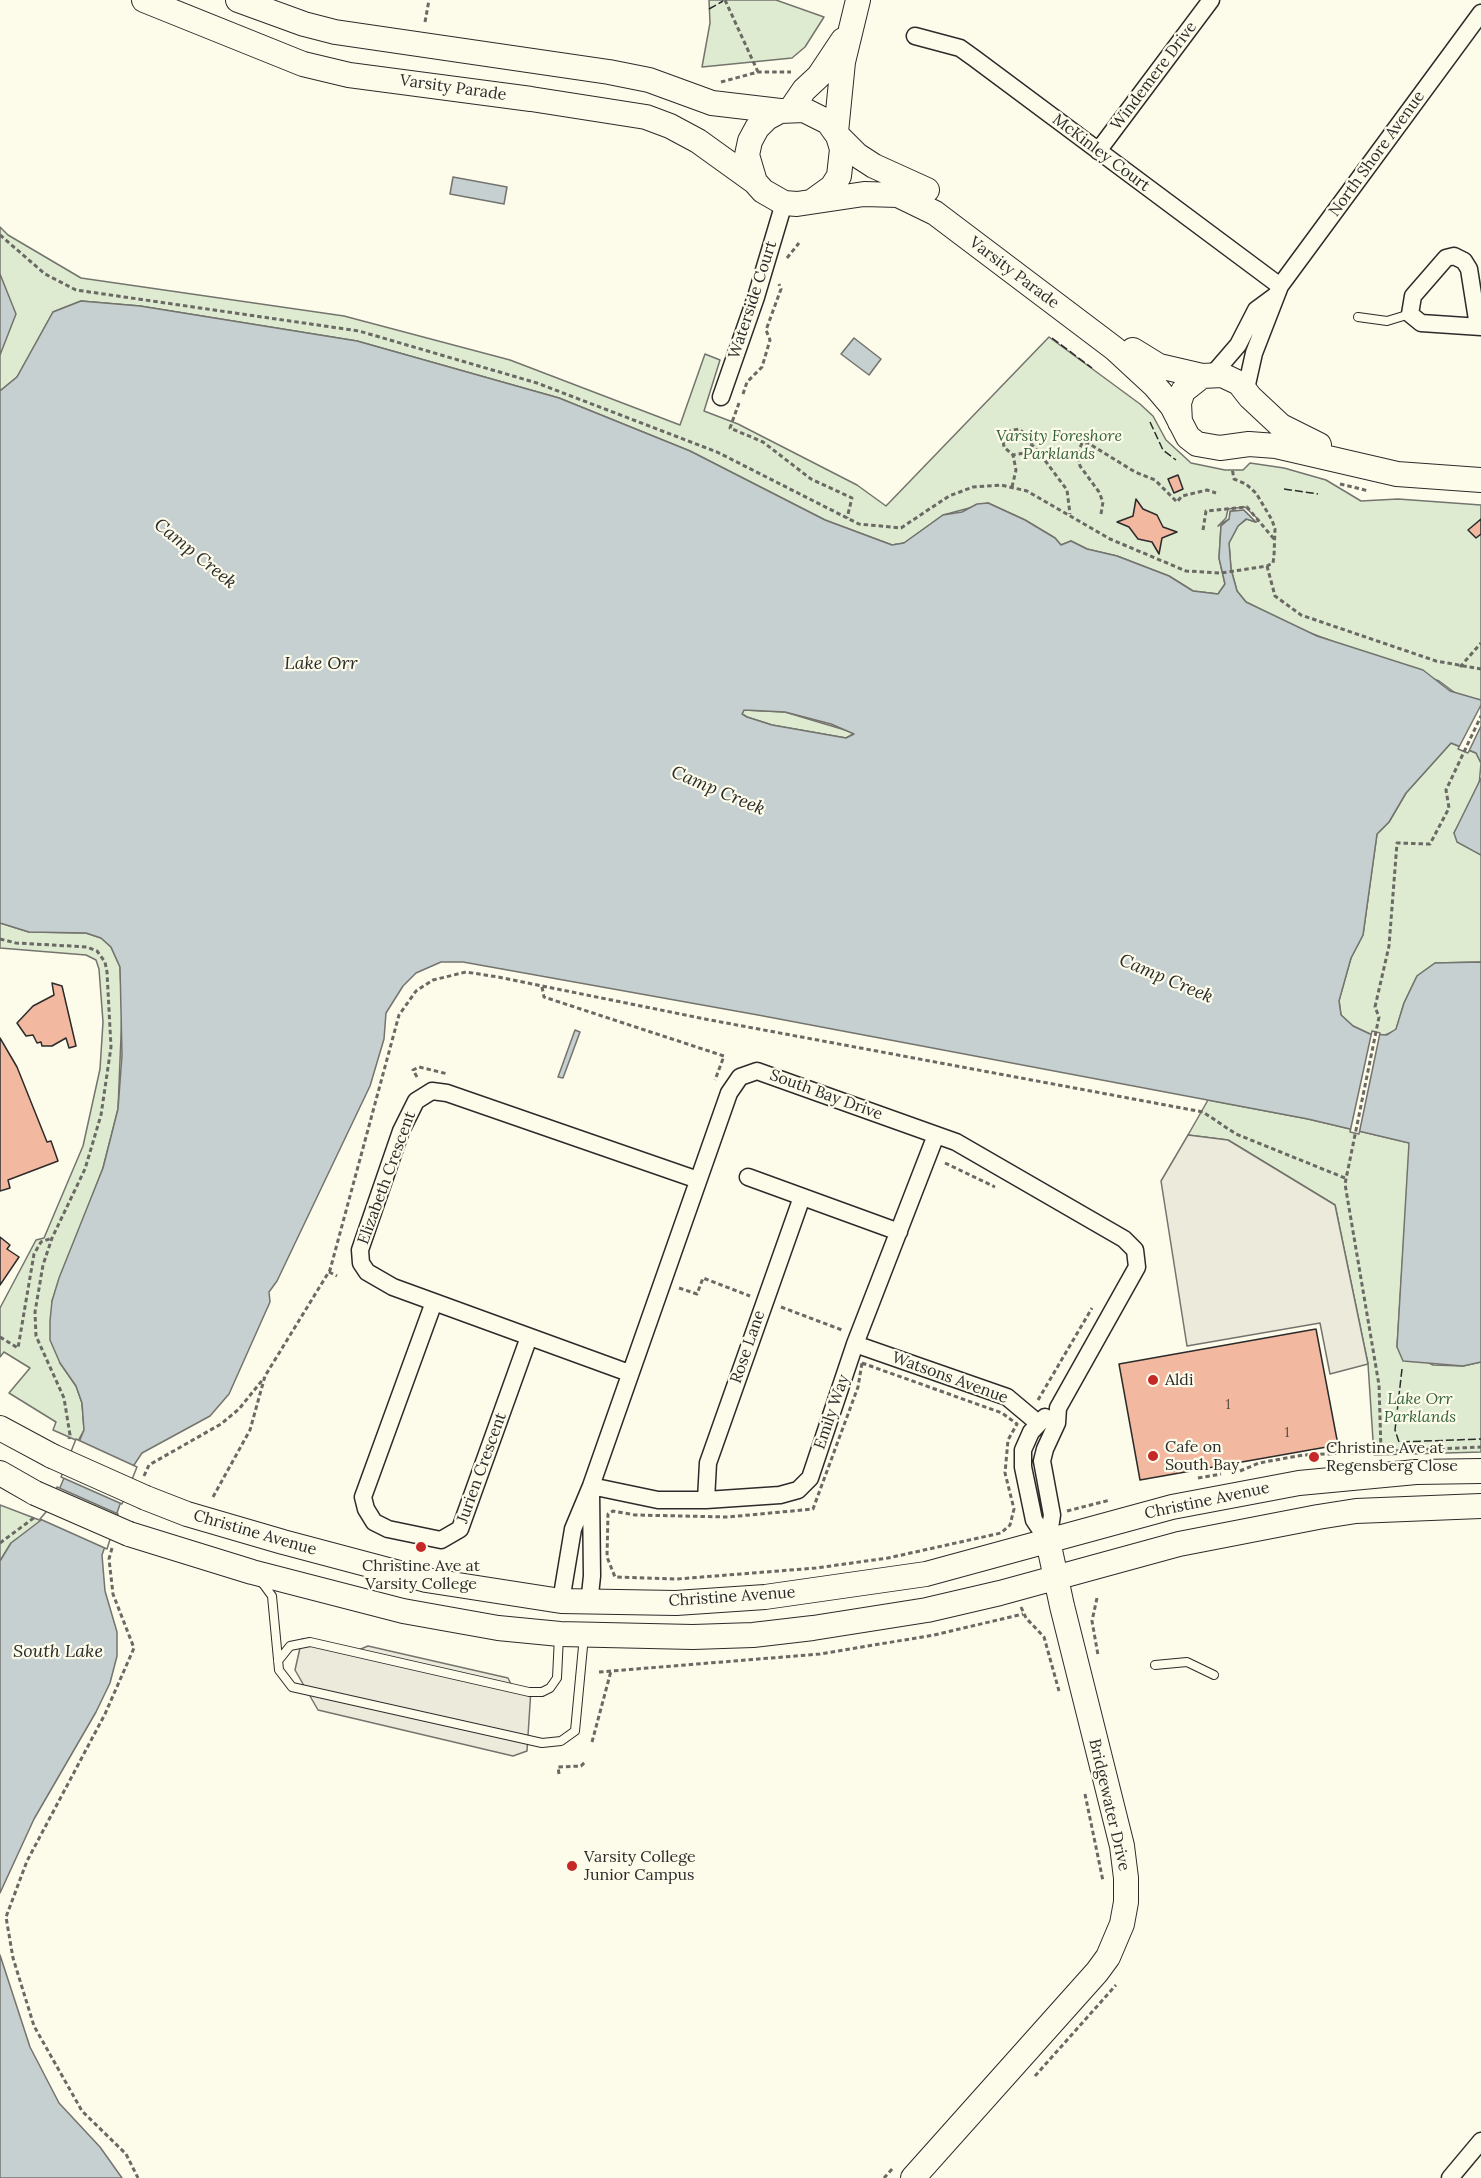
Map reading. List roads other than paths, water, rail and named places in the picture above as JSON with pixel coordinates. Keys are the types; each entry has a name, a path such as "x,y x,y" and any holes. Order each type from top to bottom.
{"street":[{"name":"Varsity Parade","path":"144,0 303,64 349,75 520,97 646,117 670,126 698,141 755,182 768,195 784,203 882,193 898,195 917,202 1115,349 1155,386 1172,406 1181,427 1197,444 1231,454 1276,446 1397,474 1481,480"},
{"name":"Varsity Parade","path":"238,0 304,24 335,32 609,72 649,80 712,103 745,109 817,114 857,155 874,166 927,190 943,201 991,244 1149,361 1207,375 1231,378 1281,426 1336,452 1401,464 1481,469"},
{"path":"810,202 832,187 839,176 842,163 837,134 842,74 850,28 858,0"},
{"name":"Windemere Drive","path":"1098,151 1211,0"},
{"name":"North Shore Avenue","path":"1207,375 1238,345 1256,309 1277,291 1481,13"},
{"path":"755,182 748,162 750,141 757,128 767,118 785,110 831,60 850,28"},
{"name":"McKinley Court","path":"915,36 960,48 1098,151 1277,291"},
{"name":"Waterside Court","path":"721,397 756,297 784,203"},
{"path":"1454,256 1464,261 1469,269 1480,326 1421,323 1410,314 1413,296 1446,258 1454,256"},
{"name":"North Shore Avenue","path":"1248,393 1254,352 1277,291"},
{"path":"1181,427 1179,403 1184,392 1207,375"},
{"path":"1231,454 1248,430 1252,408 1248,393"},
{"name":"South Bay Drive","path":"561,1601 573,1529 591,1486 729,1093 735,1083 747,1073 768,1073 956,1142 1124,1239 1135,1250 1137,1267 1128,1287 1058,1408 1030,1432 1023,1450 1023,1467 1035,1520 1048,1541"},
{"name":"Elizabeth Crescent","path":"629,1373 393,1287 367,1272 361,1263 360,1250 401,1131 416,1101 432,1091 447,1093 563,1131 698,1180"},
{"name":"Emily Way","path":"591,1486 644,1498 706,1500 780,1495 798,1490 810,1478 850,1337 899,1232 936,1134"},
{"path":"748,1177 899,1232"},
{"name":"Rose Lane","path":"706,1500 708,1463 802,1197"},
{"name":"Jurien Crescent","path":"434,1302 363,1497 366,1509 374,1522 388,1529 441,1540 460,1529 529,1337"},
{"name":"Watsons Avenue","path":"850,1337 1007,1397 1038,1423"},
{"name":"South Bay Drive","path":"1048,1541 1052,1515 1042,1461 1057,1423 1058,1408"},
{"name":"Christine Avenue","path":"0,1428 59,1451 146,1498 187,1514 392,1572 485,1590 589,1604 720,1600 862,1585 926,1574 1094,1526 1172,1507 1299,1483 1416,1472 1481,1471"},
{"path":"0,1473 37,1500 129,1534 252,1572 403,1611 498,1628 584,1636 653,1638 753,1635 850,1623 938,1608 1179,1544 1318,1517 1366,1511 1481,1506"},
{"name":"South Bay Drive","path":"589,1604 592,1576 591,1486"},
{"name":"Bridgewater Drive","path":"906,2170 1097,1972 1108,1957 1122,1924 1126,1902 1126,1878 1122,1846 1048,1541"},
{"path":"560,1634 561,1601"},
{"path":"584,1636 589,1604"},
{"path":"1450,2178 1481,2141"}],"lane":[{"path":"1358,317 1387,321 1410,314"},
{"path":"252,1572 272,1596 278,1662 284,1680 292,1687 535,1742 552,1742 570,1737 575,1731 584,1636"},
{"path":"278,1662 290,1646 310,1642 529,1692 542,1692 550,1688 557,1678 560,1634"},
{"path":"1155,1665 1187,1662 1214,1675"}],"water":[{"path":"453,177 507,187 504,204 450,194"},
{"path":"0,274 16,314 0,355"},
{"name":"Lake Orr","path":"81,301 140,306 357,341 559,398 690,451 825,520 892,545 904,543 943,515 962,512 977,504 988,503 1025,520 1055,538 1061,545 1071,541 1087,549 1117,556 1169,576 1193,591 1218,594 1225,584 1219,558 1221,526 1229,519 1230,511 1244,510 1256,522 1246,519 1238,526 1229,543 1231,569 1237,591 1246,602 1317,636 1423,670 1450,691 1481,700 1481,763 1476,753 1451,743 1406,793 1389,822 1377,834 1363,935 1351,958 1339,1001 1341,1015 1353,1026 1370,1034 1387,1035 1396,1029 1404,1003 1417,976 1435,963 1481,962 1481,1362 1463,1366 1403,1361 1397,1347 1409,1143 1308,1119 758,1015 463,962 441,962 416,973 403,986 386,1013 384,1039 370,1086 277,1281 269,1292 270,1302 229,1394 210,1416 142,1453 134,1465 102,1555 105,1591 117,1632 117,1656 110,1683 96,1712 34,1819 0,1893 0,1561 11,1543 49,1514 84,1430 82,1403 76,1386 60,1363 50,1340 52,1301 103,1168 118,1109 122,1055 120,967 111,947 101,938 86,933 29,932 0,923 0,391 17,377 53,312","holes":["744,710 785,712 831,724 854,734 846,738 772,725 742,714"]},
{"path":"854,338 881,359 869,375 841,354"},
{"path":"1481,778 1481,855 1457,842 1454,833"},
{"path":"575,1030 580,1032 563,1078 558,1077"},
{"path":"0,1955 30,2047 59,2103 100,2147 122,2178 0,2178"}],"place":[{"name":"Aldi","path":"1153,1380"},
{"name":"Cafe on South Bay","path":"1153,1456"},
{"name":"Christine Ave at Regensberg Close","path":"1314,1457"},
{"name":"Christine Ave at Varsity College","path":"421,1547"},
{"name":"Varsity College Junior Campus","path":"572,1866"}],"park label":[{"name":"Varsity Foreshore Parklands","path":"1059,445"},
{"name":"Lake Orr Parklands","path":"1420,1408"}],"water label":[{"name":"Camp Creek","path":"195,554"},
{"name":"Camp Creek","path":"718,791"},
{"name":"Camp Creek","path":"1166,979"},
{"name":"South Lake","path":"58,1652"}]}
